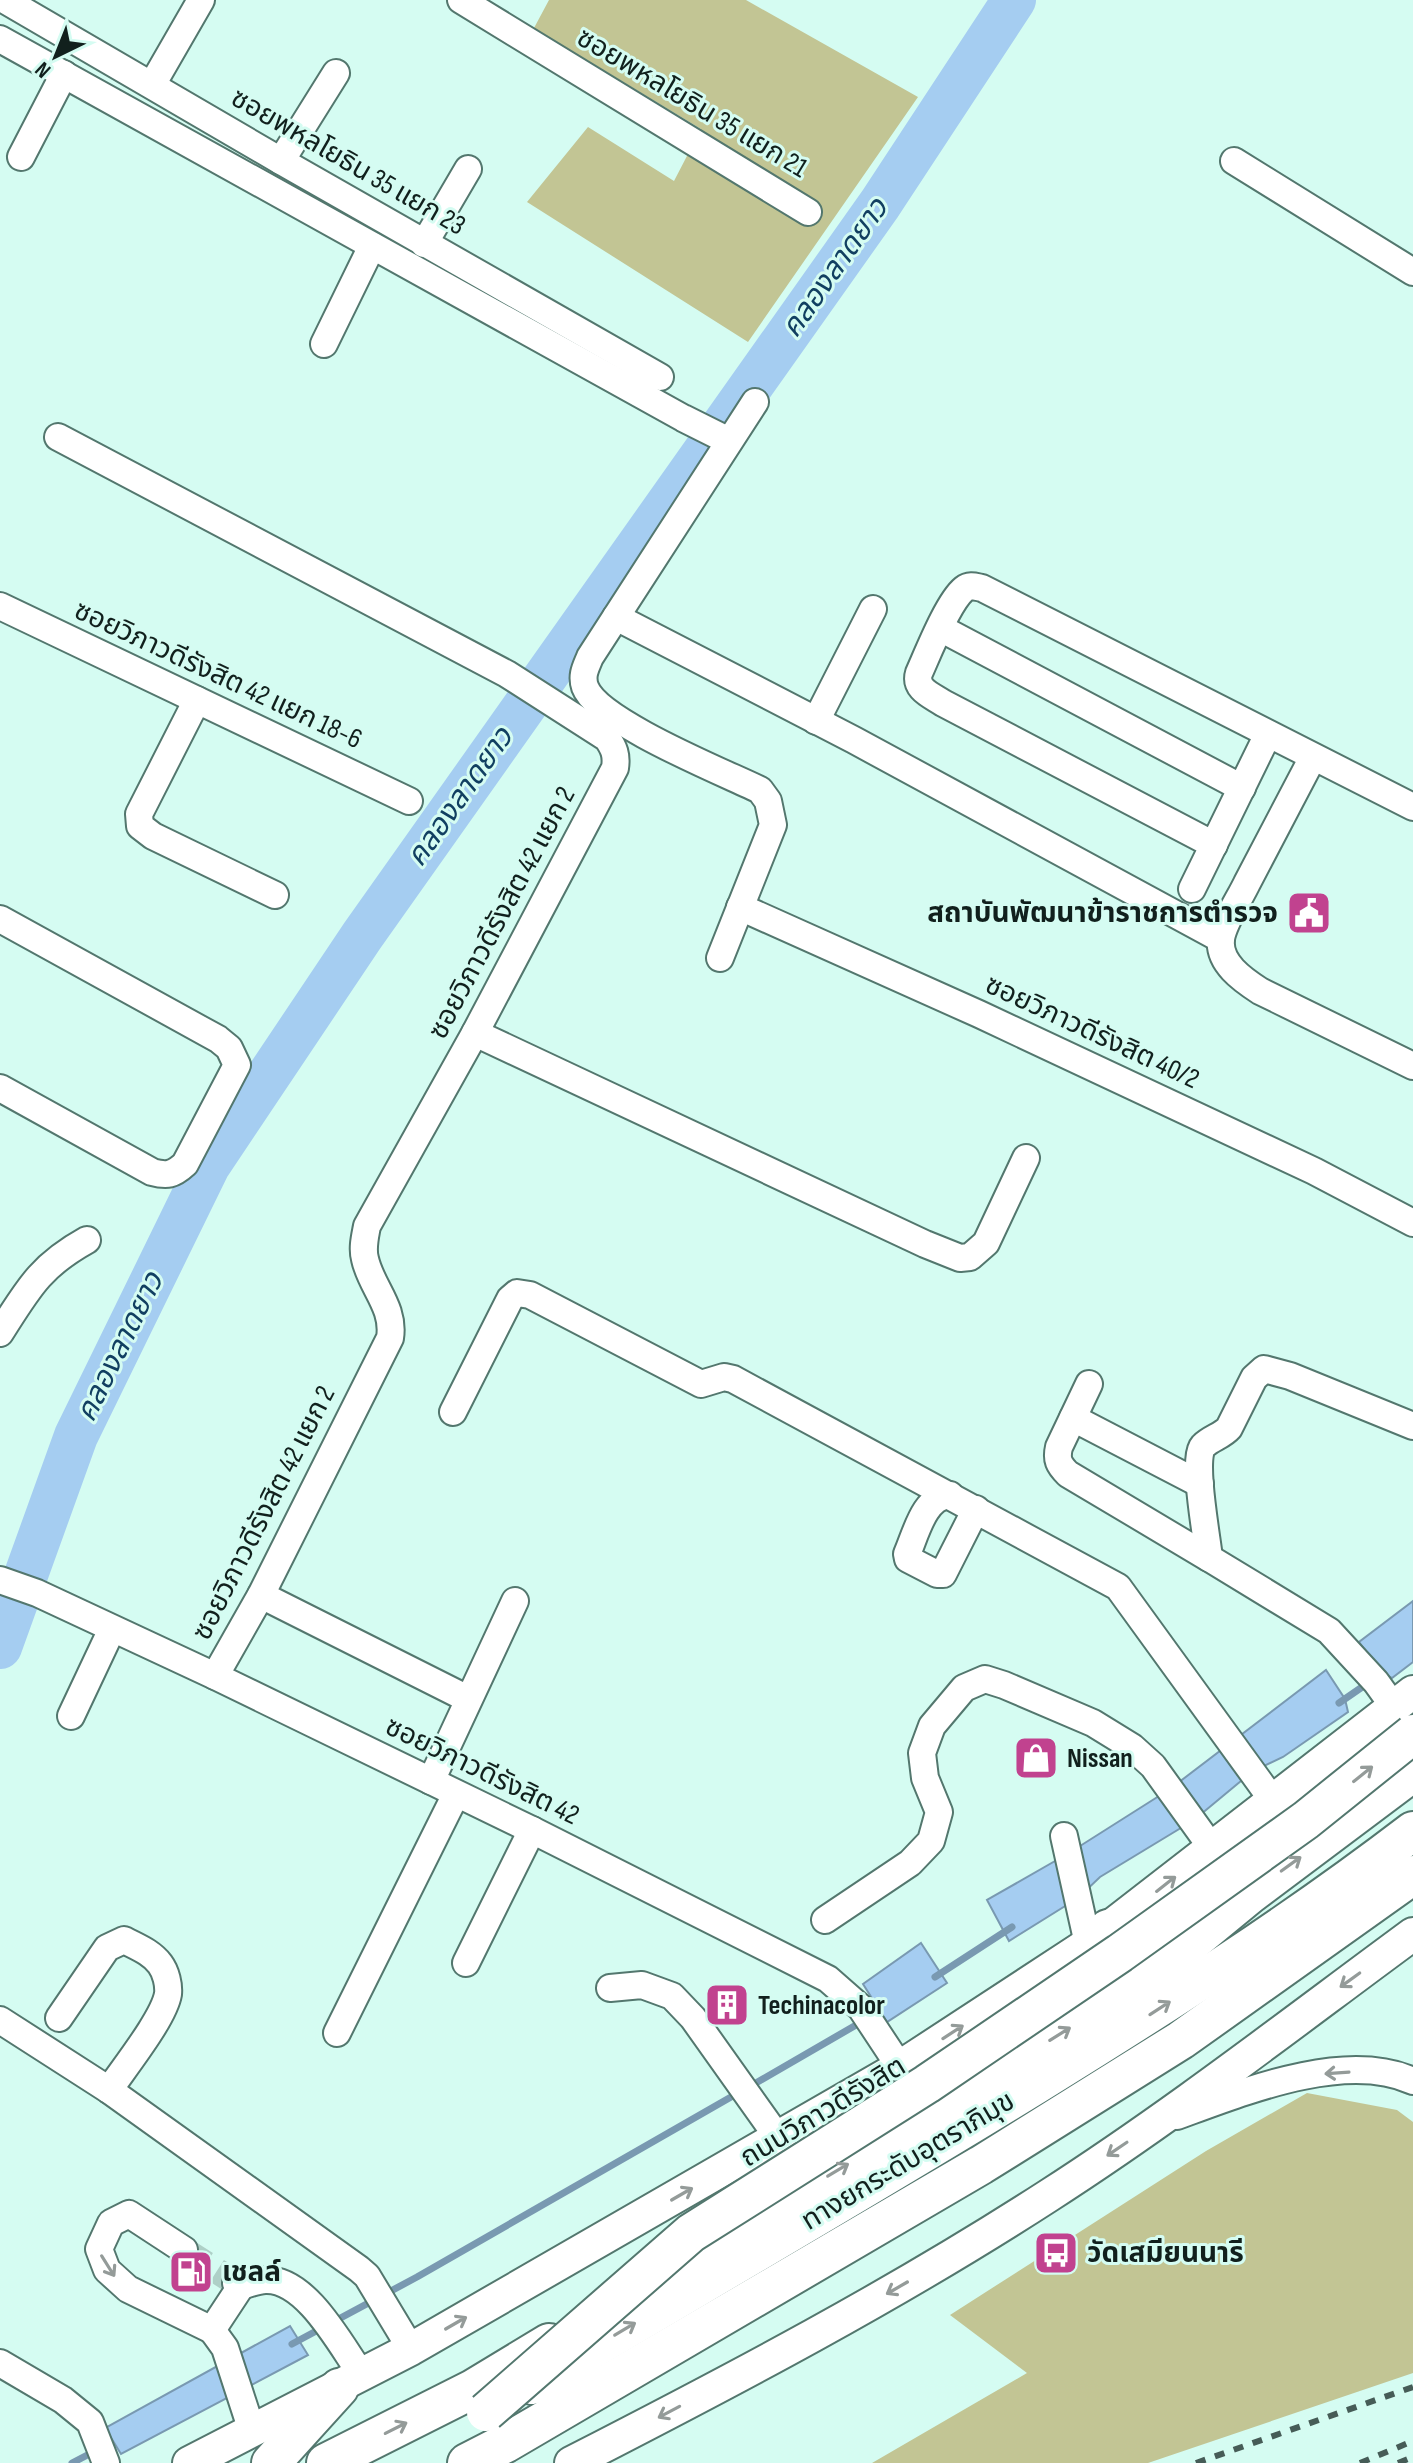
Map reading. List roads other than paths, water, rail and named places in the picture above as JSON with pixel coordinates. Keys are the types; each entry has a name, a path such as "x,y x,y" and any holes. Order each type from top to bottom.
{"highway":[{"path":"486,2412 691,2233 927,2084 1120,1953 1306,1820 1399,1704"},
{"name":"ถนนวิภาวดีรังสิต","path":"326,2463 473,2389 945,2106 1142,1983 1249,1895 1413,1772"},
{"name":"ทางยกระดับอุตราภิมุข","path":"385,2463 486,2412 958,2133 1156,2011 1347,1882 1413,1831"},
{"name":"ทางยกระดับอุตราภิมุข","path":"467,2463 981,2165 1181,2040 1413,1875"},
{"path":"489,2463 993,2172 1194,2048 1413,1886"},
{"path":"1098,1936 1249,1895"},
{"path":"271,2463 350,2382"}],"main road":[{"name":"ถนนวิภาวดีรังสิต","path":"189,2463 411,2349 900,2067 1098,1936 1399,1704"},
{"path":"571,2463 831,2326 1047,2196 1154,2125 1413,1934"}],"street":[{"name":"ซอยพหลโยธิน 35 แยก 23","path":"5,0 32,6 152,85 660,377"},
{"path":"152,85 201,0"},
{"name":"ซอยพหลโยธิน 35 แยก 21","path":"461,0 808,212"},
{"path":"0,39 725,439"},
{"path":"281,161 336,73"},
{"path":"21,157 64,74"},
{"path":"1234,161 1413,272"},
{"path":"424,244 468,169"},
{"path":"324,344 372,246"},
{"path":"720,958 773,825 768,801 760,790 619,721 596,703 586,688 583,674 590,657 725,439 755,402"},
{"name":"ซอยวิภาวดีรังสิต 42 แยก 2","path":"58,437 507,674 607,738 614,748 615,768 475,1033 367,1226 365,1261 386,1306 392,1325 390,1338 261,1595 215,1676"},
{"path":"1214,845 943,703 919,686 919,673 952,605 964,589 971,586 982,588 1413,807"},
{"name":"ซอยวิภาวดีรังสิต 42 แยก 18-6","path":"0,606 409,801"},
{"path":"816,721 873,609"},
{"path":"616,617 1221,939"},
{"path":"940,628 1242,788"},
{"path":"197,700 139,814 140,826 153,836 275,895"},
{"path":"1192,889 1268,734"},
{"path":"1313,757 1232,911 1221,939 1229,964 1241,979 1260,991 1413,1066"},
{"name":"ซอยวิภาวดีรังสิต 40/2","path":"740,907 1007,1027 1314,1171 1413,1223"},
{"path":"0,919 218,1039 229,1048 237,1065 185,1164 176,1173 166,1176 152,1172 0,1088"},
{"path":"475,1033 960,1258 970,1257 986,1243 1026,1158"},
{"path":"0,1333 37,1276 60,1255 87,1240"},
{"path":"453,1412 510,1299 517,1293 526,1294 701,1384 724,1377 733,1379 1118,1587 1274,1802"},
{"path":"1209,1558 1197,1461 1199,1452 1229,1428 1254,1378 1264,1369 1290,1376 1413,1426"},
{"path":"1089,1384 1059,1447 1056,1458 1060,1466 1068,1474 1312,1619 1344,1646 1399,1704"},
{"path":"1073,1418 1200,1484"},
{"path":"950,1495 940,1496 931,1502 907,1554 908,1559 943,1574 976,1509"},
{"name":"ซอยวิภาวดีรังสิต 42","path":"5,1581 215,1676 532,1830 828,1979 867,2016 900,2067"},
{"path":"261,1595 468,1699"},
{"path":"431,1781 515,1601"},
{"path":"71,1716 112,1629"},
{"path":"825,1920 910,1863 931,1841 939,1812 925,1778 922,1753 932,1726 964,1688 985,1679 1093,1723 1132,1747 1153,1766 1212,1848"},
{"path":"337,2033 456,1794"},
{"path":"466,1963 532,1830"},
{"path":"1067,1845 1078,1898 1098,1936"},
{"path":"59,2018 107,1948 124,1940 147,1952 161,1965 168,1994 163,2009 109,2090"},
{"path":"610,1988 642,1985 672,1996 693,2018 779,2139"},
{"path":"0,2020 109,2090 345,2259 370,2282 411,2349"},
{"path":"1154,2125 1253,2088 1324,2073 1379,2070 1413,2081"},
{"path":"184,2250 129,2214 111,2223 99,2249 107,2270 128,2289 212,2330 229,2358 252,2431"},
{"path":"212,2330 238,2284 267,2280 296,2290 327,2325 350,2382"},
{"path":"0,2363 63,2400 90,2422 106,2463"}],"water":[{"path":"1413,1601 1413,1662 1392,1678 1382,1672 1359,1642"},
{"path":"1326,1670 1345,1699 1348,1712 1283,1757 1253,1771 1194,1820 1100,1877 1078,1898 1009,1941 987,1900 1170,1789"},
{"path":"921,1943 947,1983 887,2022 863,1984"},
{"path":"290,2326 308,2355 121,2454 105,2428"}],"waterway":[{"name":"คลองลาดยาว","path":"0,1647 76,1436 208,1166 362,936 880,204 1014,0"},
{"path":"1339,1703 1368,1683"},
{"path":"935,1977 1012,1927"},
{"path":"749,2087 863,2021"},
{"path":"292,2344 417,2277 738,2093"},
{"path":"72,2463 95,2451"}],"tunnel":[{"path":"184,2250 236,2283"}],"railway":[{"path":"1196,2463 1413,2387"},
{"path":"1360,2463 1413,2441"},
{"path":"1398,2463 1413,2457"}],"place":[{"name":"สถาบันพัฒนาข้าราชการตำรวจ","path":"1309,913"},
{"name":"Nissan","path":"1036,1758"},
{"name":"Techinacolor","path":"727,2005"},
{"name":"วัดเสมียนนารี","path":"1056,2253"},
{"name":"เชลล์","path":"191,2272"}]}
